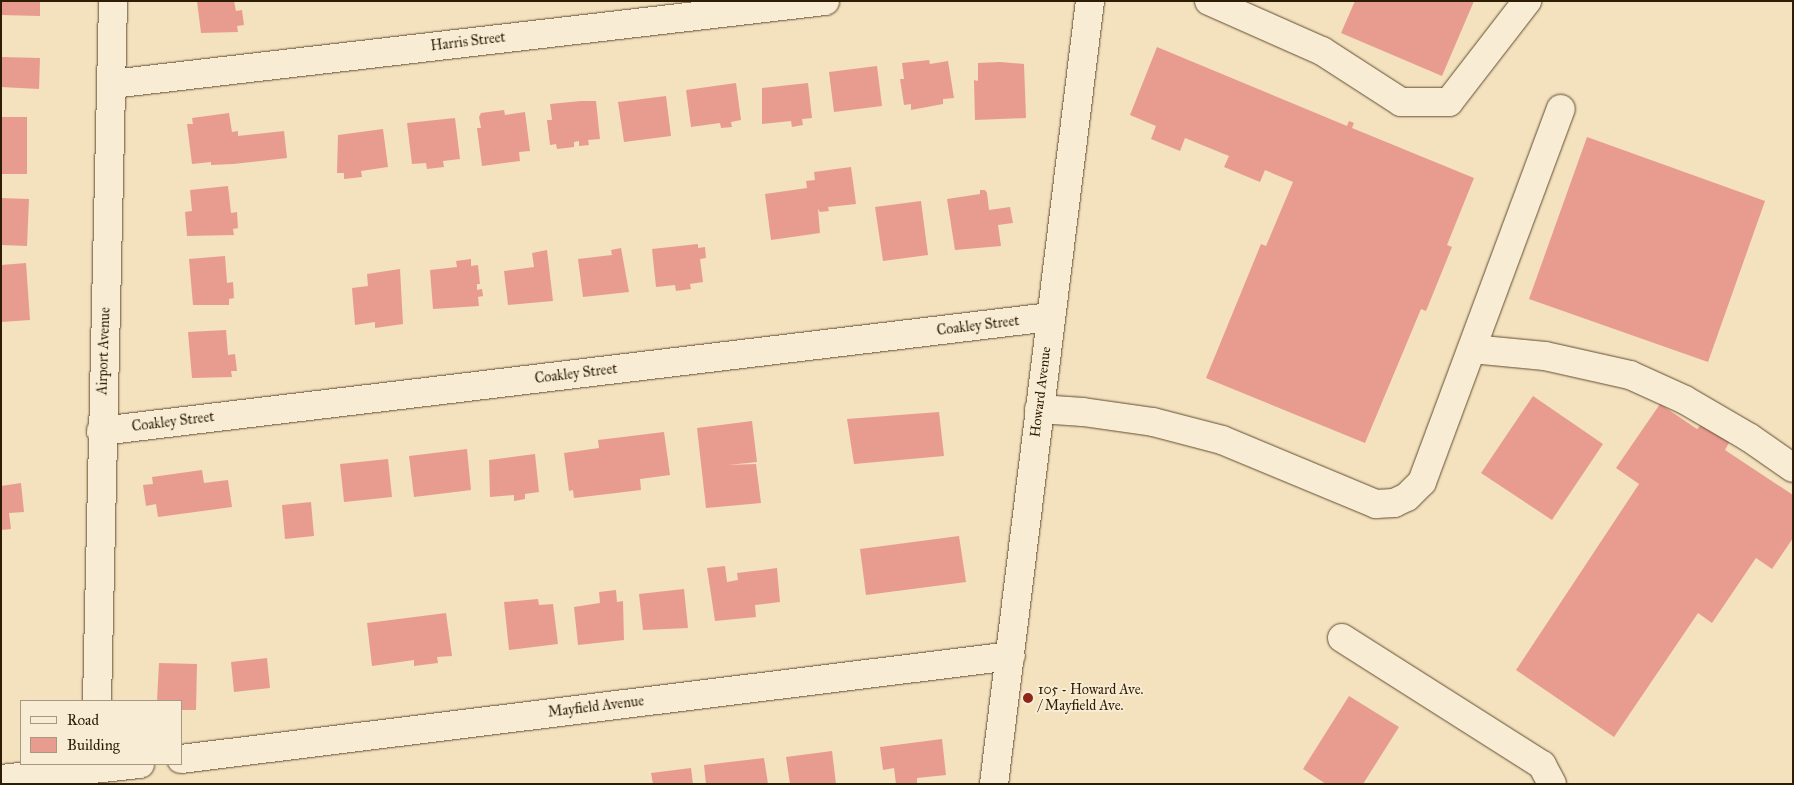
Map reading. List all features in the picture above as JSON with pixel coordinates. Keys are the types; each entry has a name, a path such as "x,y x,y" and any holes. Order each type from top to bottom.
{"street":[{"name":"Airport Avenue","path":"97,700 101,431 113,1"},
{"name":"Harris Street","path":"112,84 825,1"},
{"name":"Howard Avenue","path":"994,784 1090,1"},
{"path":"1209,1 1322,51 1401,102 1449,102 1527,1"},
{"path":"1039,409 1153,422 1222,440 1376,504 1394,503 1407,498 1422,482 1561,109"},
{"name":"Coakley Street","path":"101,431 1050,317"},
{"path":"1472,349 1544,356 1630,375 1693,405 1750,438 1793,468"},
{"path":"1342,638 1542,765 1552,784"},
{"name":"Mayfield Avenue","path":"182,759 1011,656"},
{"path":"1,779 96,772 134,765"}],"building":[{"path":"1,1 40,1 40,16 1,15"},
{"path":"197,1 234,1 236,11 242,10 244,25 237,26 238,32 201,33"},
{"path":"1355,1 1474,1 1442,76 1341,33"},
{"path":"1157,47 1347,126 1349,121 1354,123 1352,128 1474,178 1447,245 1452,247 1426,311 1421,309 1365,443 1206,378 1261,244 1266,246 1293,182 1265,170 1260,182 1224,167 1229,156 1185,138 1180,151 1151,139 1156,126 1130,115"},
{"path":"1,57 40,58 39,89 1,87"},
{"path":"929,60 930,64 948,61 954,98 943,99 943,104 911,110 911,104 904,105 900,79 904,79 902,63"},
{"path":"978,63 1024,64 1026,118 975,120 974,80 978,81"},
{"path":"877,66 882,106 834,112 829,72"},
{"path":"736,83 741,120 731,122 732,127 721,128 720,123 691,127 686,90"},
{"path":"808,83 812,118 802,119 803,125 792,127 791,121 762,124 762,88"},
{"path":"666,96 671,136 624,142 618,102"},
{"path":"596,101 600,139 588,140 589,145 579,146 579,141 574,142 574,147 557,149 556,144 550,145 547,120 552,120 550,104"},
{"path":"504,110 505,115 525,112 530,151 519,152 520,161 482,166 477,128 481,128 479,117 481,113"},
{"path":"229,113 232,132 238,131 238,136 284,131 287,158 233,164 211,165 211,162 192,164 187,124 193,124 192,118"},
{"path":"1,117 27,117 27,174 1,174"},
{"path":"455,118 460,159 443,161 444,167 427,169 426,163 412,164 407,123"},
{"path":"383,129 388,167 361,171 362,177 344,179 344,173 337,173 338,135"},
{"path":"1587,137 1765,201 1708,362 1529,299"},
{"path":"851,167 856,204 828,207 829,211 820,212 818,209 820,233 771,240 765,194 807,188 806,181 815,180 814,172"},
{"path":"228,186 231,213 237,212 238,228 233,229 234,235 187,236 185,212 192,211 190,190"},
{"path":"980,190 985,190 987,193 989,210 1010,207 1013,223 998,225 1001,246 955,250 947,199 980,194"},
{"path":"1,198 29,199 27,246 1,245"},
{"path":"921,201 928,255 883,261 875,207"},
{"path":"698,244 698,248 705,247 706,258 700,259 703,282 690,284 691,289 676,291 675,285 656,287 652,249"},
{"path":"621,248 629,292 583,297 578,259 612,255 611,250"},
{"path":"547,250 553,301 508,305 504,271 534,267 532,253"},
{"path":"225,256 227,283 233,282 234,298 229,299 229,305 193,305 189,259"},
{"path":"471,259 471,266 478,265 480,284 477,284 477,290 482,289 483,296 478,297 479,306 433,309 430,270 457,267 456,261"},
{"path":"26,263 30,320 1,322 1,265"},
{"path":"400,269 403,324 375,328 375,322 355,325 352,288 368,286 367,274"},
{"path":"226,330 228,355 235,354 237,371 231,371 232,377 192,378 188,332"},
{"path":"1533,396 1603,444 1552,520 1481,473"},
{"path":"1660,404 1697,429 1701,425 1730,441 1725,450 1793,495 1793,538 1772,569 1756,558 1712,623 1698,613 1614,737 1516,670 1639,484 1616,468"},
{"path":"939,412 944,456 854,464 847,419"},
{"path":"752,421 757,462 728,465 756,464 761,503 706,508 697,428"},
{"path":"664,432 670,475 640,479 641,490 574,498 573,490 569,491 564,453 599,448 598,440"},
{"path":"467,449 471,490 414,497 409,456"},
{"path":"535,454 539,492 525,494 525,499 514,501 514,495 490,497 489,460"},
{"path":"388,459 392,497 344,502 340,464"},
{"path":"202,470 204,483 228,480 232,507 158,517 156,504 146,506 143,485 153,484 152,477"},
{"path":"21,483 24,512 9,513 11,529 1,530 1,486"},
{"path":"311,502 314,536 285,539 282,505"},
{"path":"959,536 966,582 866,595 860,549"},
{"path":"725,566 727,582 738,580 737,573 777,568 780,602 755,605 756,617 715,621 707,568"},
{"path":"684,589 688,628 643,630 639,594"},
{"path":"616,590 617,602 623,601 624,640 578,645 574,607 600,603 599,592"},
{"path":"538,599 539,605 553,604 558,644 509,650 504,602"},
{"path":"446,613 452,656 437,657 438,663 414,666 414,660 372,666 367,623"},
{"path":"267,658 270,688 234,692 231,662"},
{"path":"159,663 197,664 196,710 182,710 182,700 157,700"},
{"path":"1349,696 1399,727 1363,784 1326,784 1303,769"},
{"path":"942,739 946,775 917,778 917,784 896,784 894,768 883,770 880,747"},
{"path":"832,751 836,784 790,784 786,757"},
{"path":"764,758 768,784 706,784 704,765"},
{"path":"691,768 693,784 653,784 651,773"}],"place":[{"name":"105 - Howard Ave. / Mayfield Ave.","path":"1028,698"}]}
